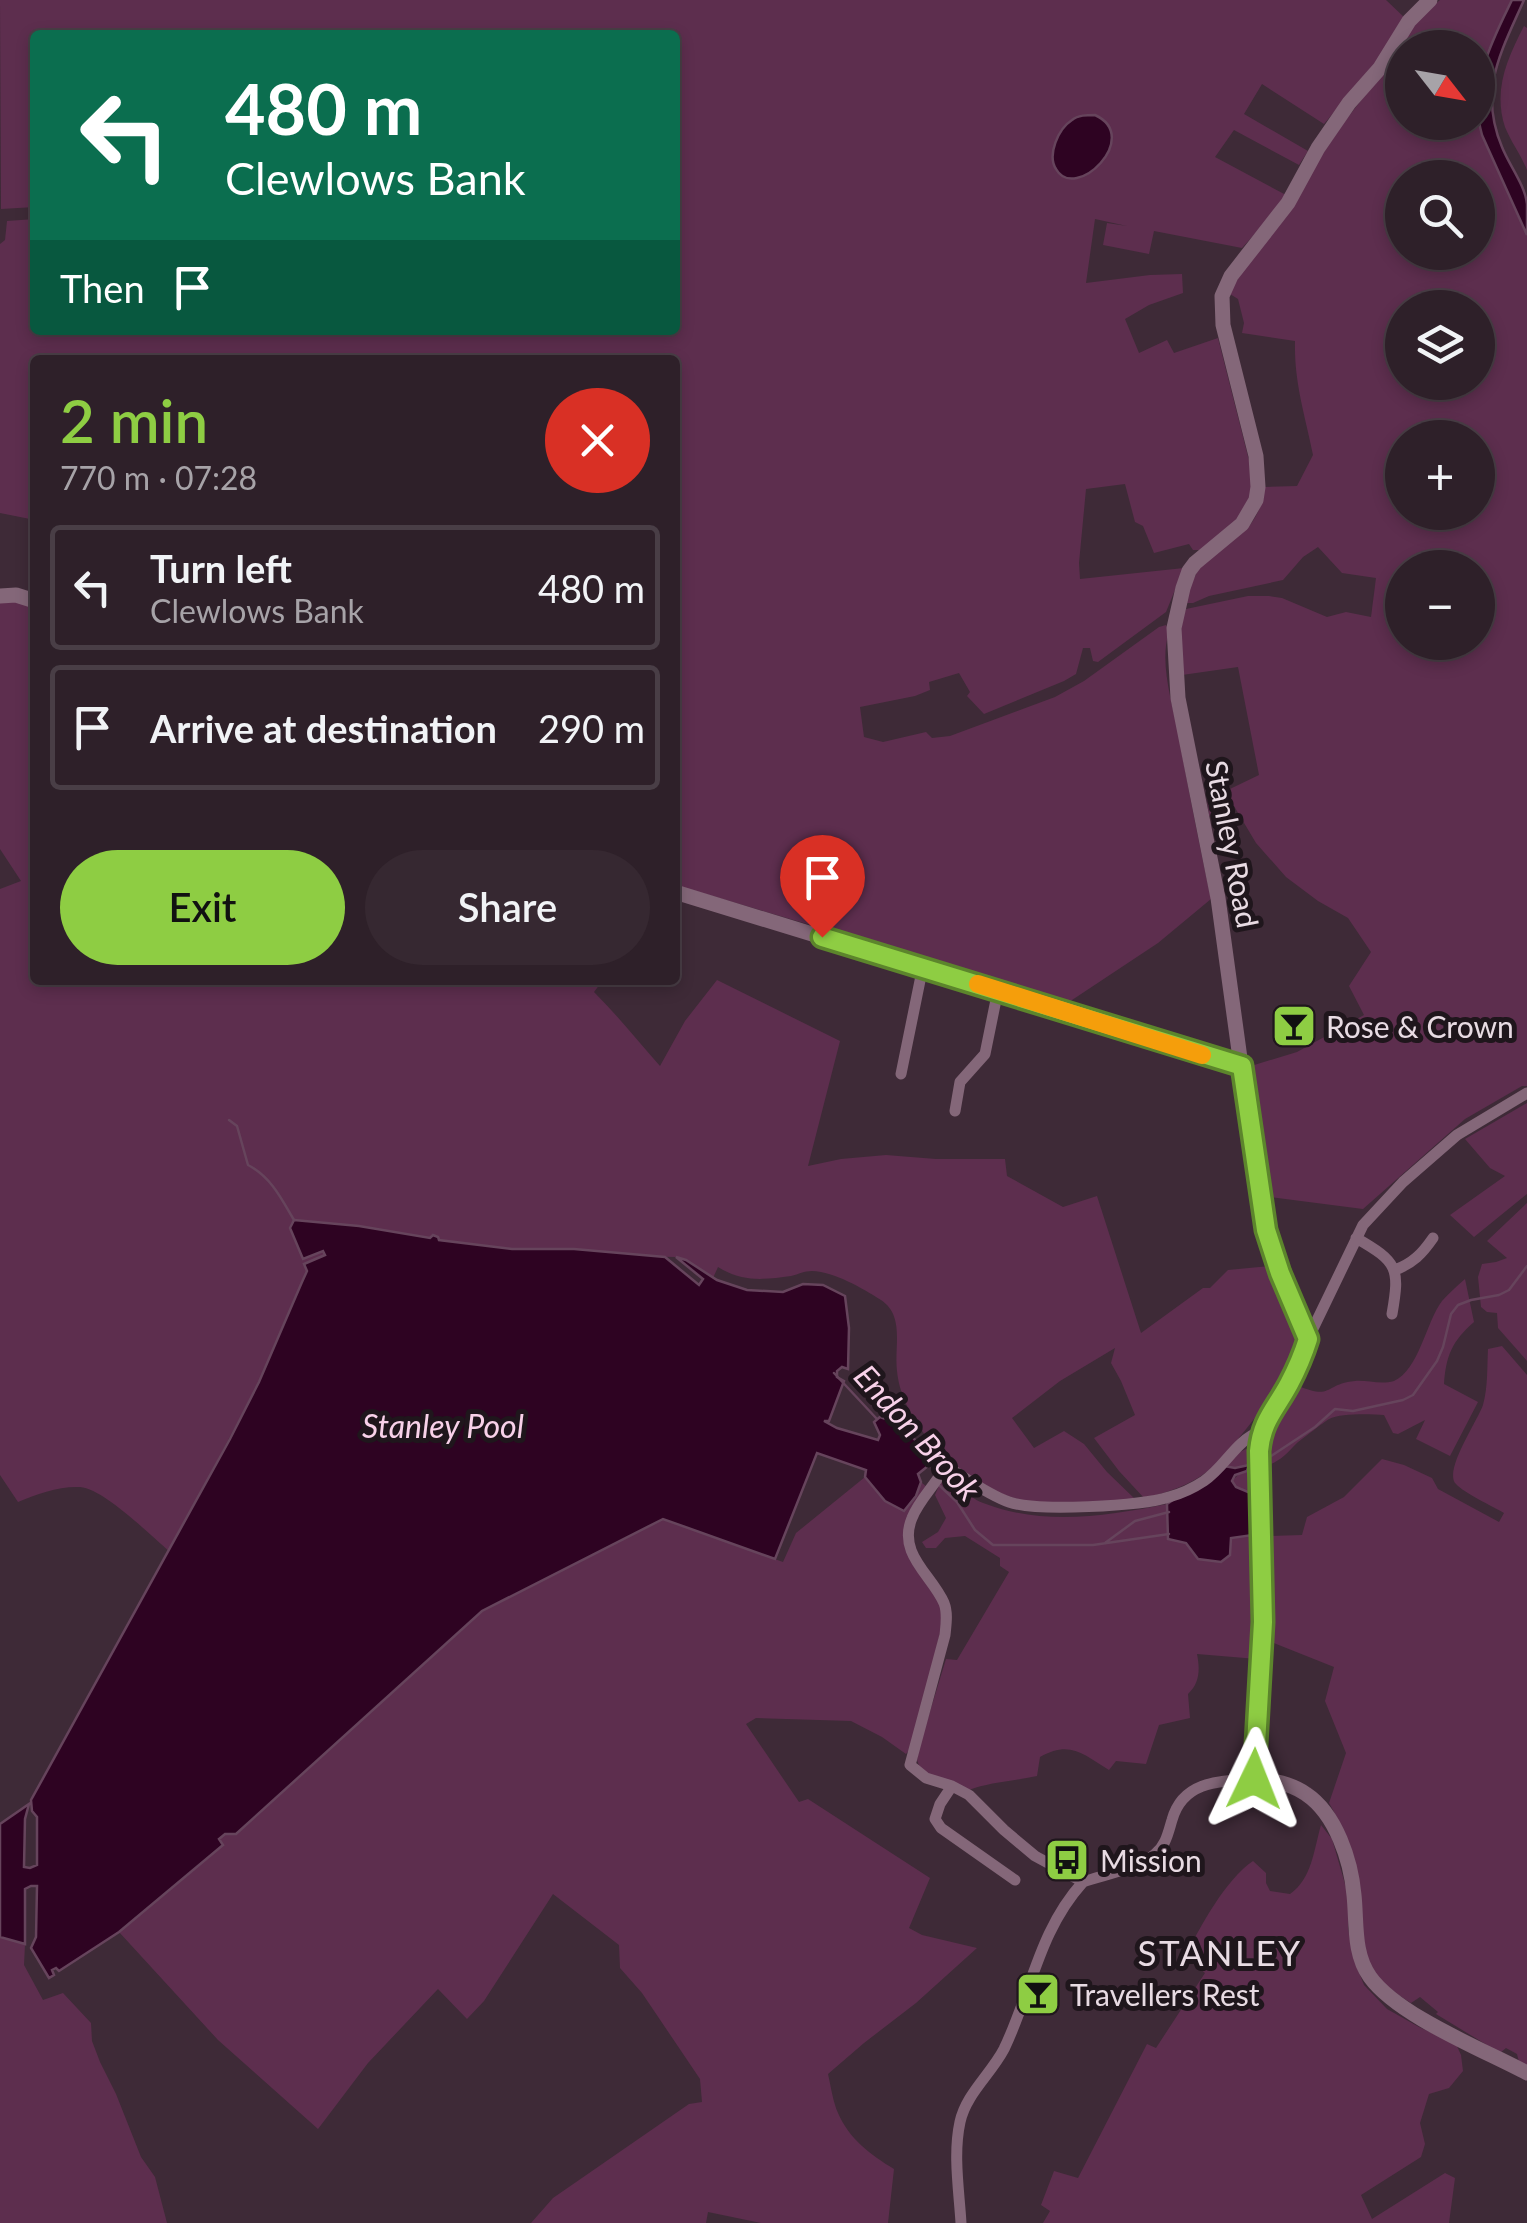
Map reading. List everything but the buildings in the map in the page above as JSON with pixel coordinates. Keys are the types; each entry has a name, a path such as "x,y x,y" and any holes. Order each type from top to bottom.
{"street":[{"name":"Stanley Road","path":"1308,1339 1266,1230 1218,898 1178,698 1174,628 1189,572 1242,524 1256,500 1258,488 1256,456 1223,325 1222,296 1230,276 1288,203 1328,133 1430,0"},
{"path":"0,596 30,599"},
{"path":"680,893 1242,1066"},
{"path":"901,1074 923,966"},
{"path":"954,1111 960,1082 985,1054 998,990"},
{"path":"1254,1779 1263,1622 1261,1431 1300,1363 1363,1225 1403,1182 1456,1135 1527,1093"},
{"path":"1356,1238 1386,1257 1395,1270 1398,1283 1392,1314"},
{"path":"1395,1270 1412,1263 1433,1238"},
{"path":"1083,1882 1035,1856 968,1795 926,1778 910,1765 947,1618 944,1603 909,1547 911,1519 949,1468 1012,1504 1040,1508 1135,1503 1169,1497 1205,1480 1248,1436 1261,1431"},
{"path":"961,2223 957,2159 962,2115 978,2084 1006,2046 1053,1922 1083,1882 1150,1859 1166,1841 1174,1812 1184,1796 1197,1786 1214,1781 1266,1780 1303,1791 1328,1818 1339,1838 1351,1874 1357,1940 1373,1982 1447,2033 1527,2073"},
{"path":"952,1786 935,1820 940,1828 1014,1880"}],"shaded area":[{"path":"0,0 1386,0 1406,19 1398,30 1385,30 1385,49 1324,124 1262,84 1244,114 1308,151 1299,165 1234,130 1215,157 1286,195 1242,248 1154,231 1149,254 1103,245 1107,223 1127,226 1095,219 1086,283 1182,274 1183,293 1125,319 1139,353 1167,340 1174,353 1218,338 1255,484 1242,517 1200,550 1193,550 1189,544 1154,553 1143,526 1135,522 1125,484 1086,489 1080,579 1184,568 1166,612 1098,662 1093,661 1090,648 1083,648 1076,674 984,714 967,696 970,692 959,673 929,682 930,690 915,696 860,707 864,737 883,742 926,732 932,738 950,736 1055,697 1166,625 1168,682 1211,899 1158,943 1066,1004 680,886 680,355 30,355 30,519 0,513 0,244 5,240 7,221 30,219 30,335 680,335 680,30 30,30 30,207 1,209"},
{"path":"1440,0 1512,0 1495,35 1495,30 1410,30"},
{"path":"1524,26 1527,170 1505,127 1501,100 1507,63"},
{"path":"1385,70 1385,140 1484,140 1493,160 1385,160 1385,270 1495,270 1495,164 1527,235 1527,1086 1465,1119 1363,1209 1270,1197 1251,1066 1297,1052 1364,1015 1349,986 1371,952 1348,918 1286,877 1256,843 1231,801 1209,816 1207,800 1259,775 1238,667 1182,675 1181,624 1186,609 1248,596 1282,598 1327,617 1346,612 1371,617 1376,578 1342,573 1318,547 1303,557 1283,580 1193,603 1184,599 1199,568 1250,525 1265,487 1297,486 1313,455 1298,385 1295,341 1242,333 1244,323 1238,299 1230,294 1345,121"},
{"path":"0,601 30,605 30,985 599,985 594,992 660,1066 685,1021 717,980 840,1041 808,1166 886,1155 1005,1159 1007,1176 1063,1207 1097,1196 1141,1333 1203,1288 1210,1288 1228,1270 1270,1266 1301,1338 1278,1386 1208,1471 1177,1488 1144,1498 1094,1438 1135,1415 1111,1363 1115,1348 1060,1381 1012,1418 1034,1448 1064,1431 1084,1444 1136,1500 1037,1503 1014,1498 967,1475 928,1438 902,1394 893,1314 881,1300 839,1277 812,1271 753,1279 718,1267 713,1278 676,1257 516,1249 294,1220 303,1259 324,1251 325,1256 307,1271 259,1382 169,1551 126,1513 90,1490 64,1488 18,1502 0,1475 0,889 21,881 0,849"},
{"path":"1527,1103 1527,1194 1474,1237 1450,1215 1505,1176 1490,1168 1465,1139"},
{"path":"1527,1203 1527,1361 1498,1328 1497,1313 1481,1307 1478,1277 1482,1264 1507,1258 1487,1241"},
{"path":"1465,1279 1474,1322 1452,1350 1444,1384 1478,1402 1450,1456 1416,1439 1425,1420 1398,1434 1393,1433 1384,1415 1356,1414 1329,1419 1266,1466 1274,1424 1296,1385 1323,1392 1355,1381 1394,1381 1410,1367 1442,1301"},
{"path":"1502,1346 1527,1375 1527,2068 1519,2062 1517,2054 1506,2048 1500,2053 1436,2014 1420,1997 1411,2003 1383,1983 1370,1967 1360,1933 1350,1851 1329,1803 1346,1753 1325,1701 1334,1667 1266,1640 1268,1536 1302,1535 1307,1517 1344,1497 1382,1459 1432,1478 1438,1489 1499,1522 1504,1513 1465,1491 1453,1478 1457,1458 1483,1405 1488,1349"},
{"path":"1246,1449 1252,1452 1257,1659 1197,1654 1198,1676 1188,1694 1190,1718 1159,1725 1146,1764 1116,1761 1109,1770 1076,1751 1060,1750 1040,1757 1037,1776 969,1790 926,1774 920,1768 920,1744 946,1659 957,1660 1009,1572 1000,1566 1000,1558 965,1536 945,1538 936,1548 926,1548 922,1542 938,1532 946,1518 935,1495 940,1483 946,1479 979,1501 1030,1515 1076,1517 1167,1504 1168,1539 1231,1538 1236,1487 1232,1481 1248,1465 1224,1466"},
{"path":"865,1477 885,1501 916,1496 921,1482 928,1488 905,1532 941,1606 943,1621 912,1747 906,1754 851,1721 756,1718 746,1724 799,1802 808,1799 930,1878 909,1928 922,1935 977,1948 828,2074 836,2109 848,2131 894,2169 888,2223 761,2223 708,2212 706,2223 531,2223 553,2198 689,2104 702,2102 700,2079 642,1993 620,1968 619,1945 553,1894 484,2001 467,2019 438,1989 368,2063 318,2129 218,2040 119,1932 223,1845 218,1839 236,1834 482,1611 663,1519 783,1562 796,1533"},
{"path":"1321,1825 1332,1839 1350,1901 1348,1928 1364,1985 1387,2009 1456,2044 1463,2071 1449,2088 1429,2094 1420,2123 1425,2144 1421,2157 1361,2195 1372,2219 1445,2173 1455,2178 1449,2223 1043,2223 1050,2211 1041,2205 1054,2171 1078,2178 1147,2044 1156,2048 1205,1973 1185,1956 1223,1891 1253,1861 1266,1873 1270,1891 1290,1894 1308,1872"},
{"path":"0,1937 25,1944 24,1965 43,2000 63,1993 91,2023 92,2041 141,2157 155,2177 167,2223 0,2223"}],"water":[{"path":"1512,0 1524,0 1495,72 1496,32"},
{"path":"1095,115 1108,125 1112,138 1109,151 1089,173 1065,177 1054,163 1058,136 1074,118"},
{"path":"1495,126 1526,197 1527,235 1495,160 1484,140 1495,140"},
{"name":"Stanley Pool","path":"294,1220 430,1238 433,1235 439,1240 512,1249 574,1249 665,1257 699,1285 703,1279 676,1257 717,1280 747,1290 783,1292 803,1284 823,1285 845,1296 849,1328 848,1369 842,1367 837,1371 837,1377 844,1381 829,1421 824,1421 878,1440 880,1435 874,1422 880,1417 887,1420 918,1443 927,1456 928,1466 918,1474 921,1482 916,1496 904,1511 885,1501 865,1477 866,1470 817,1453 775,1559 663,1519 482,1611 236,1834 225,1834 219,1839 223,1845 119,1932 59,1971 52,1970 54,1975 49,1978 31,1948 36,1937 37,1886 25,1889 25,1944 0,1937 0,1824 29,1804 24,1867 37,1865 37,1817 31,1800 230,1439 307,1271 304,1264 325,1255 323,1251 303,1259 290,1228"},
{"path":"1249,1465 1232,1481 1253,1494 1253,1535 1231,1538 1230,1555 1221,1562 1198,1559 1186,1543 1168,1539 1167,1504 1224,1466"}],"waterway":[{"path":"229,1120 237,1126 248,1165 269,1182 294,1220"},
{"name":"Endon Brook","path":"1268,1458 1335,1409 1353,1411 1413,1395 1437,1361 1451,1314 1458,1305 1509,1290 1527,1266"},
{"name":"Endon Brook","path":"834,1373 876,1418"},
{"name":"Endon Brook","path":"940,1486 957,1502 975,1530 993,1545 1093,1545 1169,1534"},
{"path":"1105,1543 1135,1521 1169,1512"}],"slow traffic":[{"path":"978,984 1202,1055"}],"place":[{"name":"Rose & Crown","path":"1294,1026"},
{"name":"Mission","path":"1067,1860"},
{"name":"Travellers Rest","path":"1038,1994"}],"district":[{"name":"STANLEY","path":"1220,1952"}],"route":[{"path":"822,937 1242,1066 1266,1230 1308,1339 1300,1363 1261,1431 1263,1622 1254,1779"}]}
